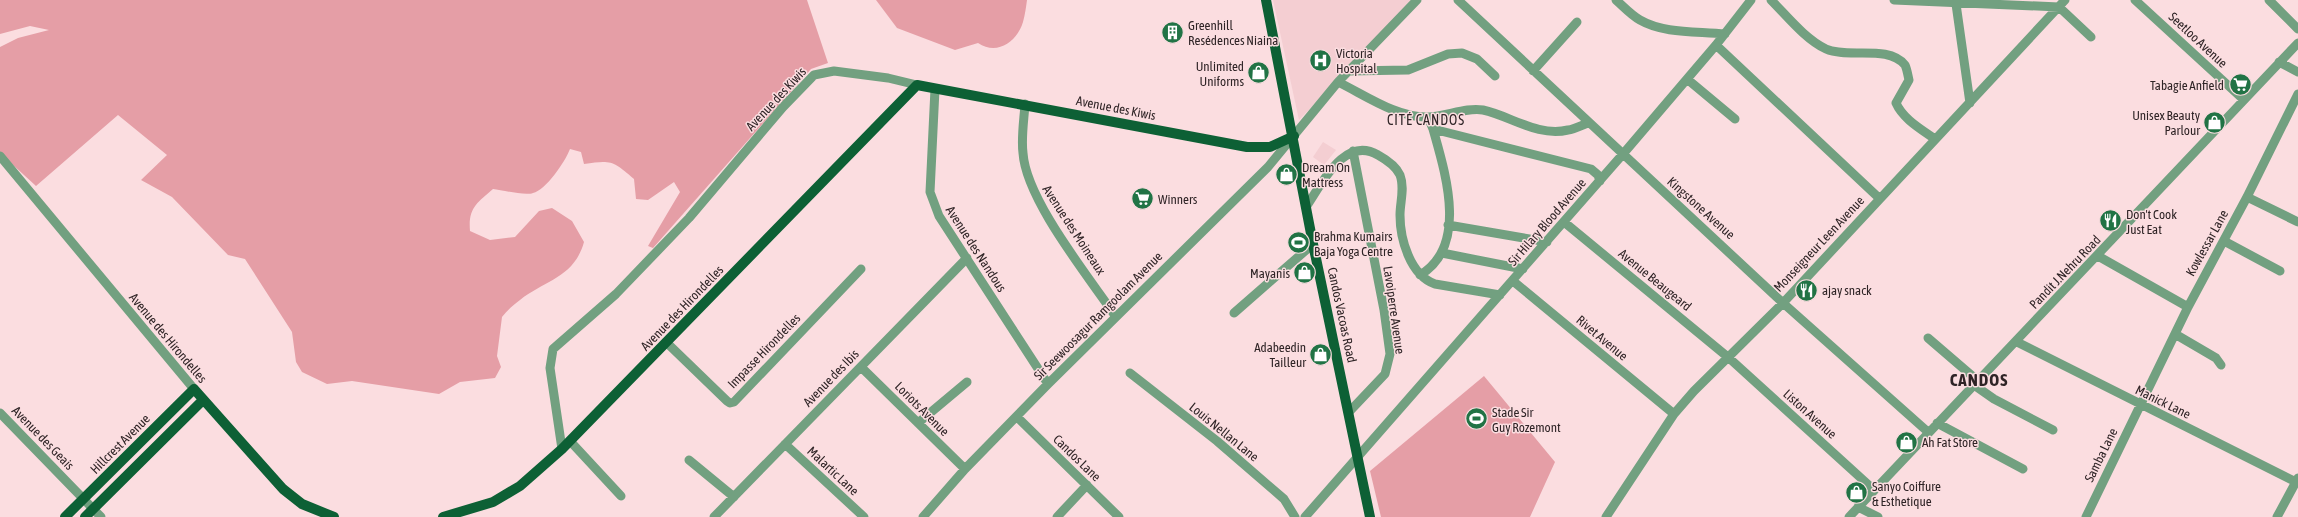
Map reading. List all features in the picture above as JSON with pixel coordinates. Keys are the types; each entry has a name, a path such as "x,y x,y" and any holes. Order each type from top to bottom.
{"main road":[{"name":"Candos Vacoas Road","path":"1266,0 1294,136 1313,244 1370,517"},
{"name":"Avenue des Kiwis","path":"917,86 1025,104 1247,147 1270,147 1294,136"},
{"name":"Avenue des Hirondelles","path":"443,517 493,502 520,486 562,449 917,86"},
{"name":"Avenue des Hirondelles","path":"194,390 283,488 302,504 334,517"},
{"name":"Hillcrest Avenue","path":"65,517 194,390"},
{"name":"Hillcrest Avenue","path":"85,517 203,400"}],"street":[{"name":"Sir Seewoosagur Ramgoolam Avenue","path":"923,517 965,469 1048,384 1268,167 1338,82 1417,0"},
{"name":"Kingstone Avenue","path":"1458,0 1588,123 1783,303 1928,432"},
{"path":"1616,0 1639,19 1650,24 1664,28 1725,34"},
{"name":"Sir Hilary Blood Avenue","path":"1305,517 1547,242 1716,45 1751,0"},
{"path":"1771,0 1809,37 1826,49 1839,53 1869,52 1894,57 1905,66 1909,80 1896,103 1898,110 1908,120 1935,140"},
{"path":"1894,0 1956,4 2062,3 2091,37"},
{"name":"Seetloo Avenue","path":"2135,0 2244,100"},
{"path":"2269,0 2298,29"},
{"name":"Monseigneur Leen Avenue","path":"1606,517 1674,414 1694,391 1783,303 1879,198 1970,103 2062,3"},
{"path":"1956,4 1970,103"},
{"path":"1533,70 1577,22"},
{"name":"Pandit J.Nehru Road","path":"1849,517 1928,432 2017,342 2298,43"},
{"path":"1716,45 1879,198"},
{"path":"1349,71 1408,70 1448,54 1462,53 1477,58 1495,76"},
{"path":"2279,62 2298,72"},
{"name":"Avenue des Kiwis","path":"562,449 550,368 553,349 616,294 689,218 783,107 814,75 834,71 888,78 917,86"},
{"path":"1687,79 1735,120"},
{"path":"1338,82 1399,112 1428,117 1481,110 1499,114 1537,129 1568,130 1588,123"},
{"name":"Avenue des Nandous","path":"935,89 930,192 939,216 1048,384"},
{"name":"Kowlessar Lane","path":"2139,405 2188,307 2247,197 2298,94"},
{"name":"Avenue des Moineaux","path":"1025,104 1022,153 1032,188 1051,222 1116,317"},
{"path":"1420,275 1436,263 1442,253 1448,225 1449,189 1433,129 1428,117"},
{"path":"1433,129 1591,169 1598,175 1600,180"},
{"path":"1306,207 1340,159 1353,151 1364,150 1374,153 1394,166 1400,175 1402,191 1400,215 1403,239 1420,275 1426,280 1435,284 1500,295"},
{"name":"Lavoiperre Avenue","path":"1349,412 1385,374 1390,354 1384,310 1353,151"},
{"name":"Avenue des Hirondelles","path":"0,156 194,390"},
{"path":"2247,197 2298,222"},
{"name":"Avenue Beaugeard","path":"1564,222 1729,358"},
{"path":"1448,225 1547,242"},
{"path":"2224,241 2280,271"},
{"path":"1234,313 1313,244"},
{"path":"1442,253 1523,269"},
{"path":"2098,256 2188,307"},
{"name":"Avenue des Ibis","path":"714,517 967,258"},
{"name":"Impasse Hirondelles","path":"666,342 727,401 730,403 734,402 861,269"},
{"name":"Rivet Avenue","path":"1513,281 1674,414"},
{"path":"2174,334 2216,358 2221,365"},
{"path":"1928,338 1994,399 2053,430"},
{"name":"Manick Lane","path":"2017,342 2139,405 2297,481"},
{"name":"Liston Avenue","path":"1729,358 1873,490"},
{"name":"Loriots Avenue","path":"861,367 965,469"},
{"name":"Louis Nellan Lane","path":"1130,373 1217,441 1284,499 1295,517"},
{"path":"918,423 968,382"},
{"name":"Samba Lane","path":"2086,517 2139,405"},
{"name":"Avenue des Geais","path":"0,413 84,499"},
{"name":"Candos Lane","path":"1017,417 1119,517"},
{"path":"1937,423 2023,468"},
{"path":"570,441 621,496"},
{"name":"Malartic Lane","path":"785,444 864,517"},
{"path":"689,460 734,497"},
{"path":"2277,517 2297,481"},
{"path":"1057,517 1087,485"},
{"path":"84,499 100,517"},
{"path":"1858,507 1878,517"}],"shaded area":[{"path":"0,0 807,0 828,63 811,69 653,248 648,246 680,192 674,182 648,200 636,199 634,179 621,168 607,162 584,164 581,152 570,149 554,175 544,187 538,191 525,194 493,189 478,202 472,211 470,217 470,231 490,240 515,237 539,211 552,208 572,221 584,242 579,254 566,271 520,300 502,317 497,356 501,367 495,378 460,382 439,394 352,381 327,384 302,372 296,362 292,332 245,259 228,255 172,197 141,180 167,155 118,115 36,186 0,153 0,47 18,38 49,30 30,26 0,34"},
{"path":"876,0 1027,0 1024,19 1016,36 1011,41 999,47 985,47 978,43 955,50 897,28"},
{"name":"Victoria Hospital","path":"1273,0 1414,0 1299,120"},
{"path":"1323,142 1336,150 1324,165 1313,157"},
{"name":"Stade Sir Guy Rozemont","path":"1484,376 1555,462 1530,517 1381,517 1370,471"}],"place":[{"name":"Greenhill Resédences Niaina","path":"1172,32"},
{"name":"Victoria Hospital","path":"1321,60"},
{"name":"Unlimited Uniforms","path":"1259,73"},
{"name":"Tabagie Anfield","path":"2240,85"},
{"name":"Unisex Beauty Parlour","path":"2215,122"},
{"name":"Dream On Mattress","path":"1287,174"},
{"name":"Winners","path":"1142,199"},
{"name":"Don't Cook Just Eat","path":"2110,221"},
{"name":"Brahma Kumairs Baja Yoga Centre","path":"1298,243"},
{"name":"Mayanis","path":"1305,273"},
{"name":"ajay snack","path":"1806,290"},
{"name":"Adabeedin Tailleur","path":"1321,354"},
{"name":"Stade Sir Guy Rozemont","path":"1476,419"},
{"name":"Ah Fat Store","path":"1906,442"},
{"name":"Sanyo Coiffure & Esthetique","path":"1857,493"}],"district":[{"name":"CITÉ CANDOS","path":"1426,120"},
{"name":"CANDOS","path":"1979,380"}]}
